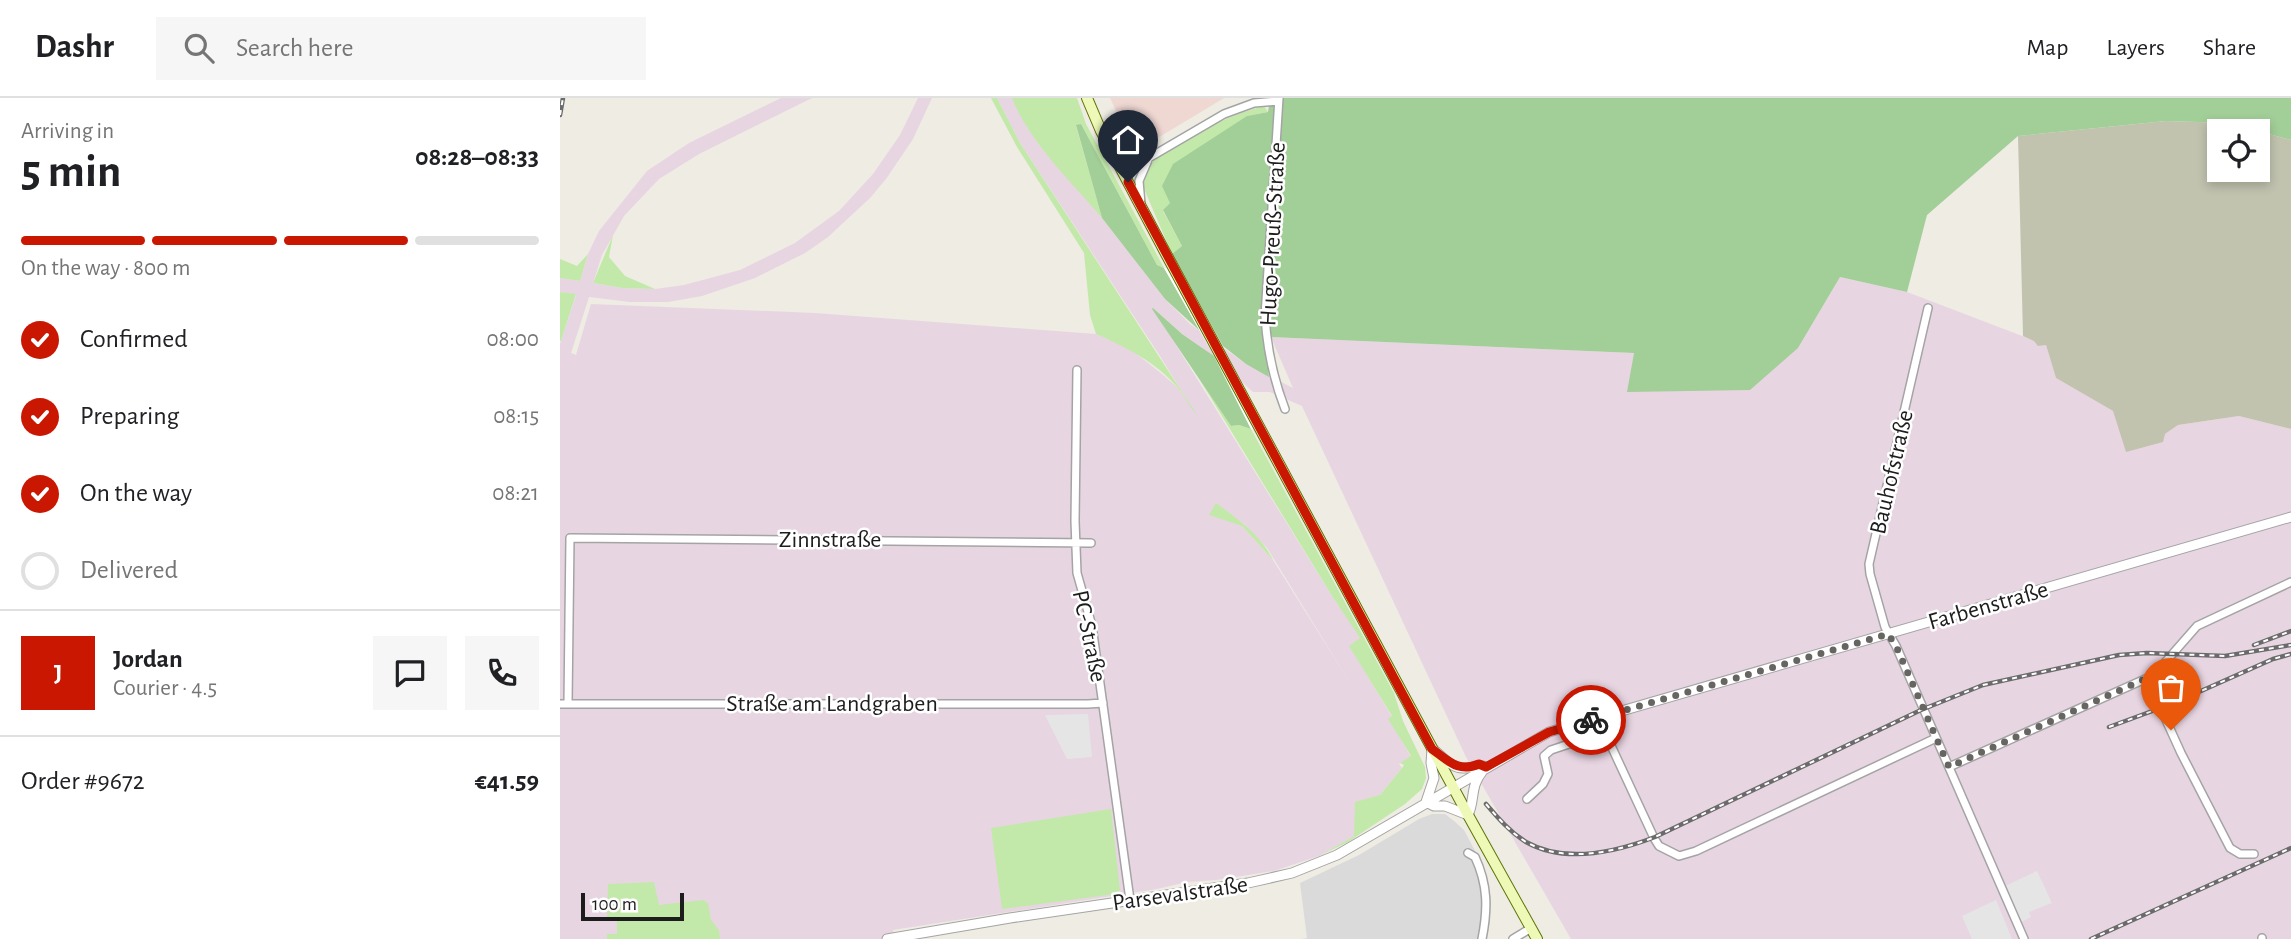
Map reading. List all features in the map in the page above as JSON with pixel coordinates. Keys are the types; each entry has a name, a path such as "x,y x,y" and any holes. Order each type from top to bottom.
{"main road":[{"path":"1087,98 1094,118 1175,271 1452,787 1537,939"}],"street":[{"path":"1124,173 1200,125 1254,103 1278,99"},
{"name":"Hugo-Preuß-Straße","path":"1278,99 1265,316 1267,346 1284,409"},
{"path":"1141,204 1139,181 1149,159"},
{"name":"Bauhofstraße","path":"1928,308 1869,564 1870,575 1888,634 1896,646 2024,939"},
{"name":"PC-Straße","path":"1077,370 1075,543 1079,582 1092,626 1130,900"},
{"name":"Farbenstraße","path":"1452,787 1549,732 2291,517"},
{"name":"Zinnstraße","path":"564,703 570,538 1091,543"},
{"path":"1949,767 2154,675 2197,626 2291,582"},
{"path":"2147,678 2181,753 2230,848 2239,854 2254,853"},
{"name":"Straße am Landgraben","path":"564,703 1103,703"},
{"path":"1527,799 1543,784 1548,774 1544,756 1551,750 1602,733 1659,846 1679,856 1696,851 1936,737"},
{"path":"1432,749 1458,767 1467,768 1479,764 1486,767 1475,783 1472,808 1468,816 1446,806 1434,806 1426,802 1434,778 1432,749"},
{"name":"Parsevalstraße","path":"887,939 1263,880 1301,870 1337,855 1452,787"},
{"path":"1468,853 1475,857 1485,885 1487,909 1482,939"},
{"path":"1513,939 1531,928"}],"shaded area":[{"path":"781,98 812,98 699,154 659,179 624,216 602,255 593,283 622,288 655,289 684,285 740,270 795,243 839,211 873,174 900,135 918,98 932,98 913,139 886,179 870,198 828,237 805,253 755,278 702,296 668,302 630,302 589,297 571,353 576,355 591,304 815,313 1096,334 1129,348 1178,388 1193,410 1020,143 997,98 1012,98 1040,146 1102,218 1165,299 1190,324 1246,364 1293,388 1271,337 1634,353 1628,392 1798,348 1840,277 1907,292 2046,345 2056,378 2113,411 2165,434 2178,425 2239,416 2291,429 2291,939 1571,939 1466,757 1302,406 1270,392 1253,392 1214,356 1182,334 1153,308 1332,596 1361,638 1350,646 1392,717 1389,719 1411,757 1399,764 1402,768 1380,795 1354,836 1319,856 1274,871 1187,882 893,930 894,939 560,939 560,344 576,295 560,292 560,278 580,281 588,254 599,231 647,171 689,143","holes":["1216,504 1244,524 1267,548 1352,686 1273,560 1242,526"]},
{"path":"1110,98 1224,98 1136,151"},
{"path":"2166,121 2207,122 2207,182 2270,182 2270,134 2291,140 2291,429 2239,416 2178,425 2165,434 2163,442 2126,452 2113,411 2056,378 2046,345 2038,346 2023,336 2018,136"},
{"path":"1088,714 1092,757 1067,759 1045,715"},
{"path":"1432,814 1445,814 1464,830 1484,868 1490,891 1490,920 1486,939 1302,939 1307,938 1300,883 1359,855"},
{"path":"2037,871 2052,903 2029,912 2031,917 2021,922 2005,886"},
{"path":"1996,900 2012,939 1972,939 1962,916"}],"green space":[{"path":"991,98 997,98 1020,143 1197,415 1178,388 1161,371 1130,350 1096,334 1090,315 1084,253 1017,147"},
{"path":"1012,98 1077,98 1086,124 1164,268 1157,265 1081,124 1076,126 1102,218 1040,146"},
{"path":"1270,98 2291,98 2291,140 2270,134 2270,119 2166,121 2018,136 1927,215 1907,292 1840,277 1798,348 1750,390 1627,392 1634,353 1271,337 1265,340 1269,377 1246,364 1223,346 1172,254 1182,246 1163,210 1170,203 1162,186 1173,164 1247,116 1268,112"},
{"path":"1264,106 1268,112 1247,116 1163,211 1182,246 1172,254 1145,191 1147,170 1155,160 1183,140 1218,122"},
{"path":"1081,124 1157,265 1164,268 1200,331 1165,299 1102,218 1076,125"},
{"path":"613,235 609,257 625,276 655,289 622,288 593,283"},
{"path":"588,254 580,281 560,278 560,259 577,266"},
{"path":"560,292 576,294 561,341 560,341"},
{"path":"1153,308 1182,334 1214,356 1251,429 1239,425 1231,426"},
{"path":"1195,372 1231,426 1239,425 1251,429 1394,693 1403,721 1425,767 1426,778 1422,789 1405,804 1348,842 1319,856 1354,836 1355,802 1380,795 1404,765 1400,763 1411,756 1388,719 1392,716 1349,646 1360,638"},
{"path":"1216,503 1255,535 1273,560 1242,526 1209,515"},
{"path":"1111,809 1120,890 1115,894 1002,909 991,828"},
{"path":"654,882 659,905 703,900 708,903 711,920 719,930 720,939 607,939 607,934 617,934 617,921 607,919 608,884"}],"pier":[{"path":"1164,268 1181,272 1268,432 1251,429 1214,356"}],"railway":[{"path":"560,115 563,98"},
{"path":"2254,645 2291,631"},
{"path":"1486,804 1515,834 1541,849 1574,854 1607,851 1655,837 1921,710 1983,685 2119,655 2147,653 2225,656 2291,645"},
{"path":"2109,727 2291,654"},
{"path":"2091,939 2291,848"}],"way so far":[{"path":"1591,720 1888,634 1896,646 1949,767 2147,678 2171,730"}],"route":[{"path":"1128,182 1432,749 1458,767 1467,768 1479,764 1486,767 1549,732 1591,720"}]}
